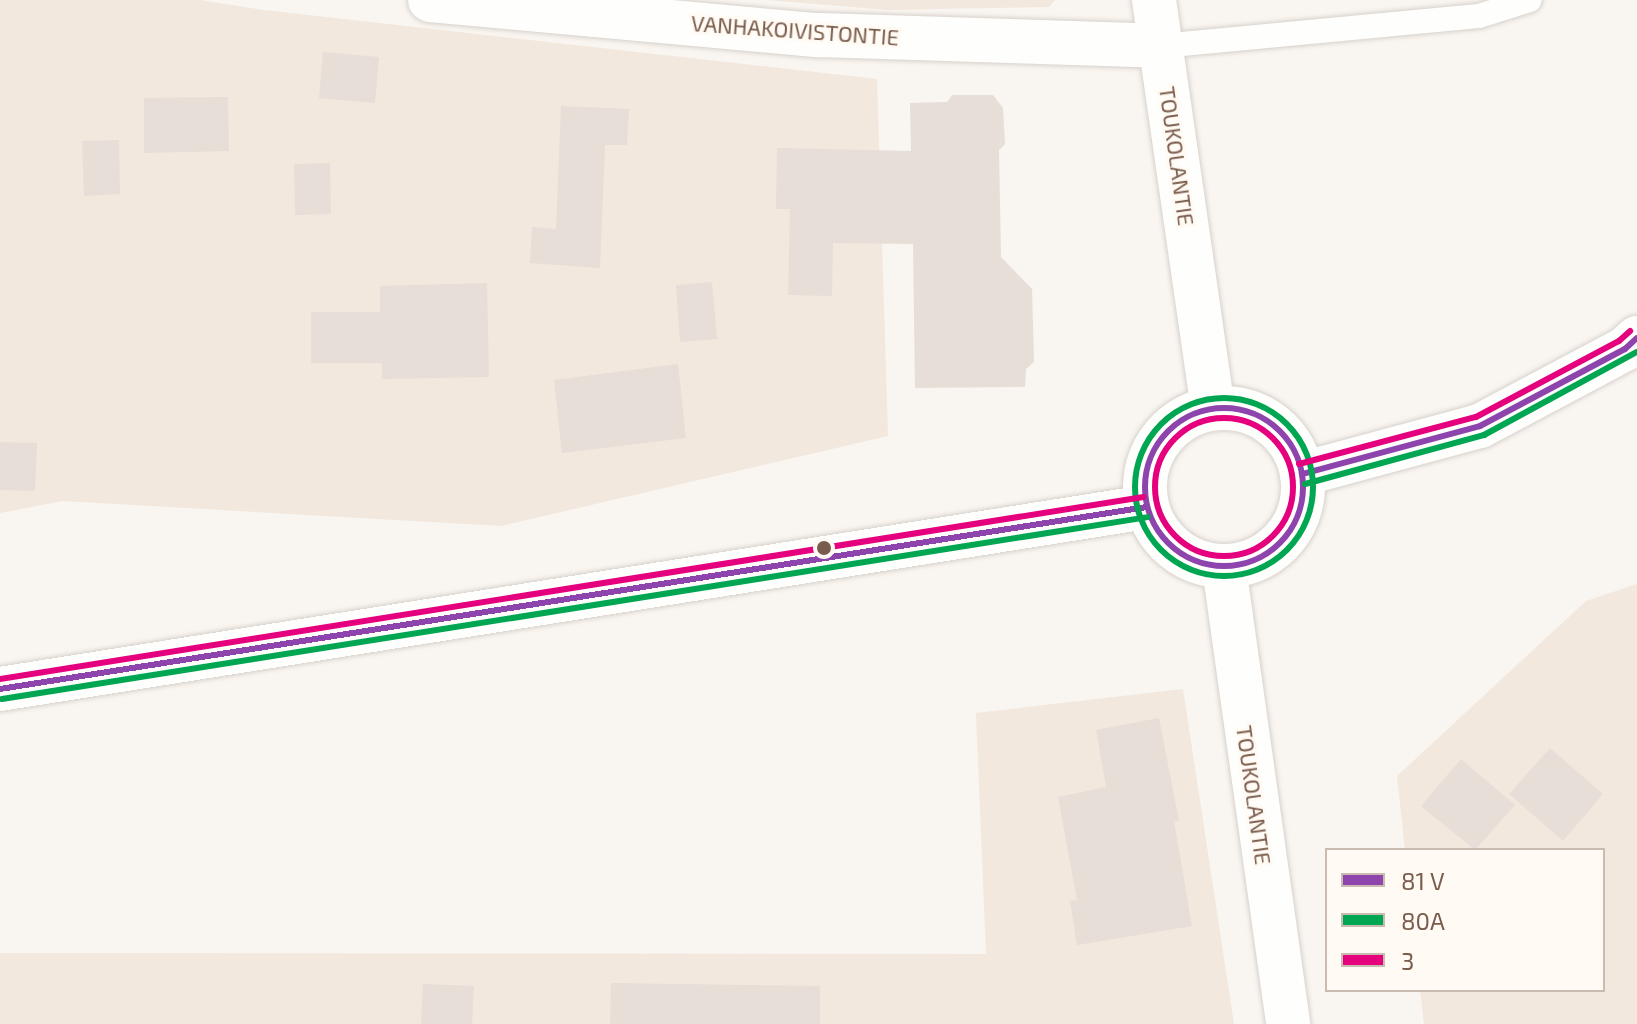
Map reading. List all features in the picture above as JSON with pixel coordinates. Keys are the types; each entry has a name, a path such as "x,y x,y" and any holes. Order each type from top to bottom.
{"main road":[{"name":"VANHAKOIVISTONTIE","path":"430,0 818,35 1161,46"},
{"name":"TOUKOLANTIE","path":"1154,0 1213,408"},
{"path":"1302,474 1480,426 1625,349 1637,338"},
{"path":"1213,408 1237,408 1260,416 1280,430 1295,450 1302,474 1302,501 1293,527 1275,548 1251,562 1224,567 1198,563 1175,551 1157,531 1146,507 1144,480 1151,454 1166,432 1187,416 1213,408"},
{"path":"0,689 1146,507"},
{"name":"TOUKOLANTIE","path":"1224,567 1288,1024"}],"lane":[{"path":"1161,46 1479,16 1530,0"}],"shaded area":[{"path":"0,0 200,0 264,10 877,79 888,436 501,526 63,501 0,513"},
{"path":"766,0 1055,0 1049,7 889,10"},
{"path":"1637,584 1637,1024 1424,1024 1420,992 1605,992 1605,848 1405,848 1397,776 1586,601"},
{"path":"1183,689 1234,1024 0,1024 0,953 986,954 976,713"}],"building":[{"path":"323,52 379,57 375,103 319,98"},
{"path":"952,95 993,95 1003,108 1005,144 999,150 1001,257 1032,289 1034,362 1026,369 1025,387 915,388 913,244 833,243 832,296 788,295 790,209 776,209 777,148 911,151 910,103 947,102"},
{"path":"228,97 229,151 144,153 144,98"},
{"path":"561,106 629,109 627,145 605,145 600,268 530,263 532,227 556,229"},
{"path":"119,140 120,194 84,196 82,141"},
{"path":"330,163 331,214 295,215 294,164"},
{"path":"712,282 717,339 680,342 676,285"},
{"path":"487,283 489,377 382,379 382,363 311,363 311,312 380,312 380,286"},
{"path":"678,364 686,438 562,453 554,380"},
{"path":"0,442 37,443 35,491 0,490"},
{"path":"1159,718 1179,821 1174,821 1192,926 1077,945 1070,901 1077,900 1058,797 1106,787 1096,730"},
{"path":"1550,748 1603,794 1563,841 1509,794"},
{"path":"1461,759 1515,805 1477,848 1473,848 1421,806"},
{"path":"611,983 820,986 820,1024 610,1024"},
{"path":"423,984 474,986 472,1024 421,1024"}],"transit line":[{"name":"3","path":"1299,464 1476,417 1619,341 1630,331"},
{"path":"1302,474 1480,426 1625,349 1637,338"},
{"name":"80A","path":"1305,484 1484,435 1637,352"},
{"name":"80A","path":"1224,398 1241,399 1258,405 1287,424 1306,453 1312,470 1313,487 1312,504 1306,521 1287,550 1258,569 1241,575 1224,576 1207,575 1190,569 1161,550 1142,521 1136,504 1135,487 1136,470 1142,453 1161,424 1190,405 1207,399 1224,398"},
{"path":"1224,408 1254,414 1280,431 1297,457 1303,487 1297,517 1280,543 1254,560 1224,566 1194,560 1168,543 1151,517 1145,487 1151,457 1168,431 1194,414 1224,408"},
{"name":"3","path":"1224,418 1250,423 1273,438 1288,461 1293,487 1288,513 1273,536 1250,551 1224,556 1198,551 1175,536 1160,513 1155,487 1160,461 1175,438 1198,423 1224,418"},
{"name":"3","path":"0,679 1144,497"},
{"path":"0,689 1146,507"},
{"name":"80A","path":"2,699 1148,517"}]}
